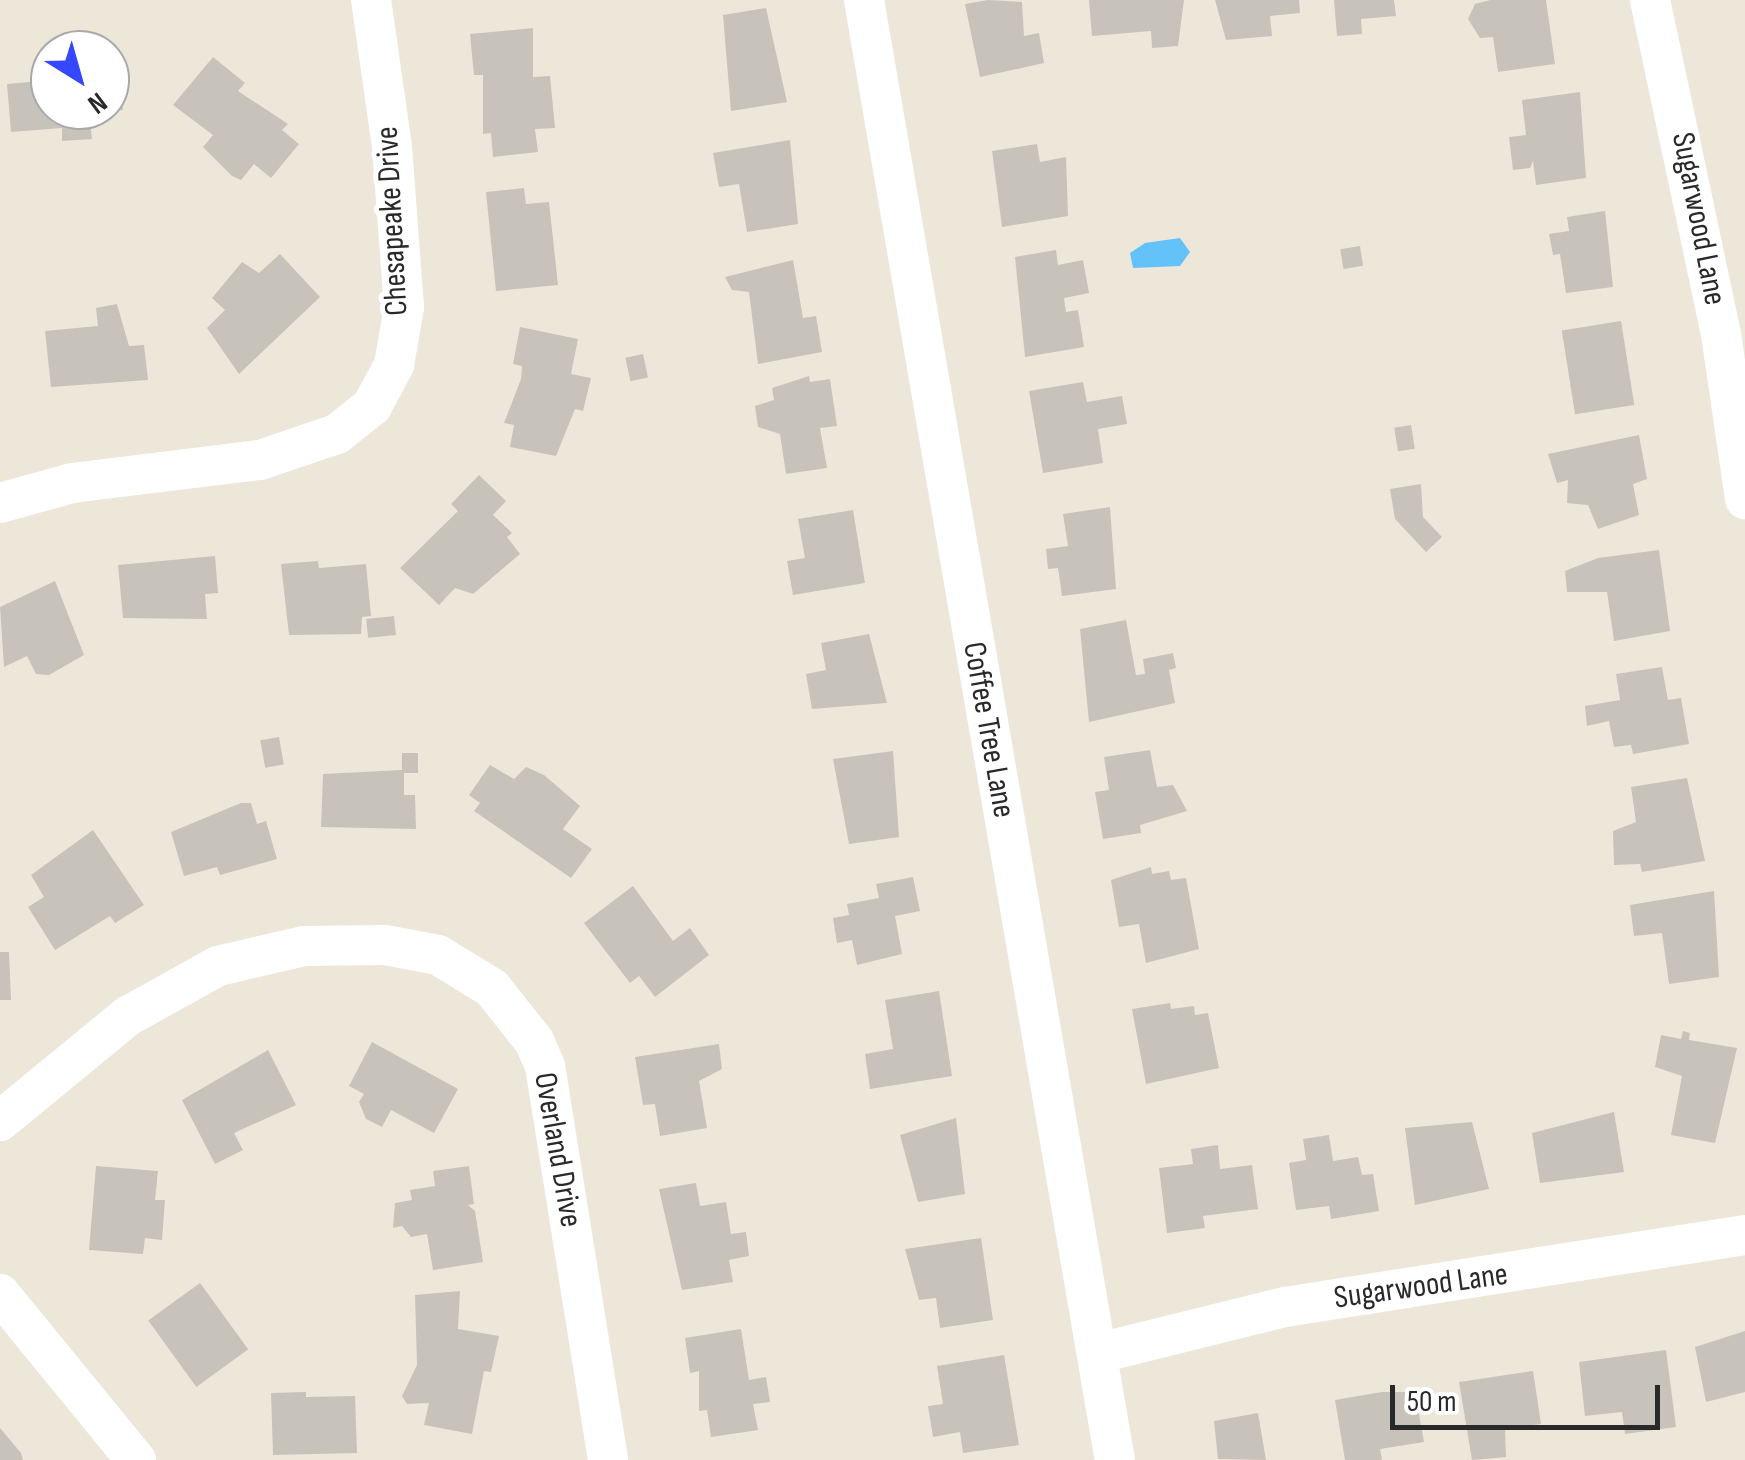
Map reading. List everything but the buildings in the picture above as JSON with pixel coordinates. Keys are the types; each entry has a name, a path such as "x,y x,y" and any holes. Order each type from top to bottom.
{"street":[{"name":"Chesapeake Drive","path":"0,503 72,483 260,460 337,434 372,406 394,366 404,308 392,147 372,0"},
{"name":"Coffee Tree Lane","path":"864,0 1114,1460"},
{"name":"Sugarwood Lane","path":"1650,0 1721,334 1745,499"},
{"name":"Overland Drive","path":"0,1121 128,1016 218,966 304,946 385,944 438,955 492,988 534,1042 545,1066 608,1460"},
{"name":"Sugarwood Lane","path":"1098,1352 1284,1306 1745,1235"},
{"path":"0,1294 136,1460"}],"water":[{"path":"1180,238 1190,252 1180,266 1133,268 1130,253 1145,243"}]}
